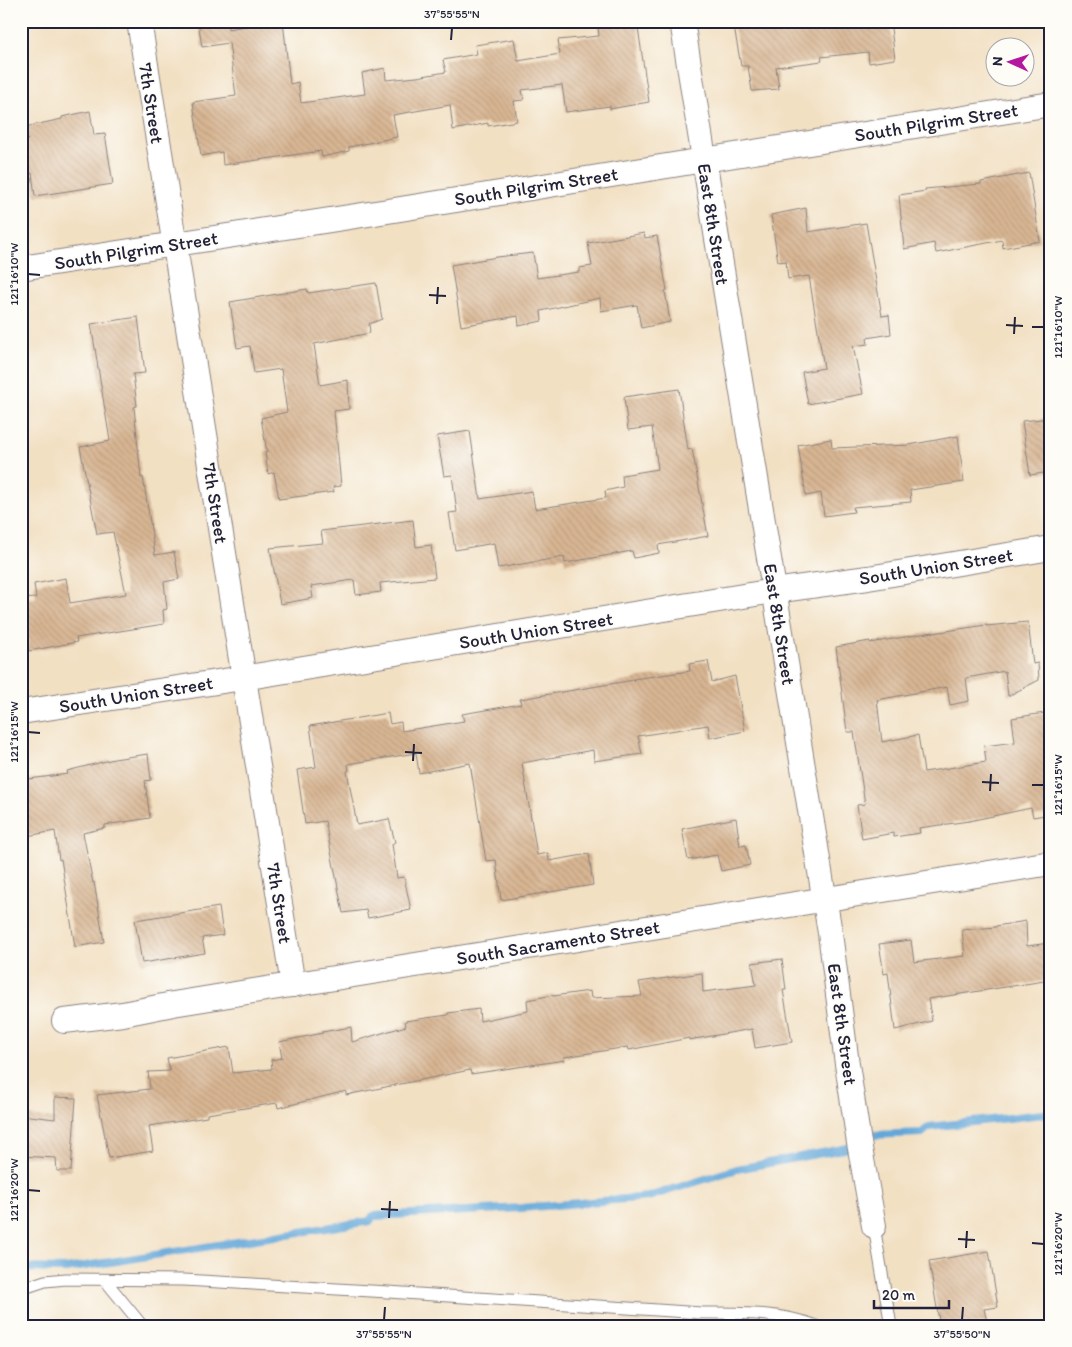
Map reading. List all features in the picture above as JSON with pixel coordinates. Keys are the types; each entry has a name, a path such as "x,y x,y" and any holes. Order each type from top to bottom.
{"street":[{"name":"7th Street","path":"138,21 293,984"},
{"name":"East 8th Street","path":"682,21 830,932 847,1064 874,1226"},
{"name":"South Pilgrim Street","path":"21,268 1051,104"},
{"name":"South Union Street","path":"21,712 1051,548"},
{"name":"South Sacramento Street","path":"64,1021 124,1014 293,984 1051,863"}],"lane":[{"path":"874,1226 891,1326"},
{"path":"21,1286 66,1279 193,1281 408,1293 702,1314 750,1313 803,1321 816,1326"},
{"path":"105,1280 144,1325"}],"building":[{"path":"198,21 227,21 228,29 283,21 290,84 298,82 301,103 365,94 362,73 385,68 386,80 446,72 443,60 477,54 475,45 514,39 518,61 560,54 558,40 599,36 598,27 637,21 649,102 610,109 610,106 566,112 562,85 522,90 524,100 514,101 517,121 488,126 488,123 453,130 450,105 393,115 397,137 349,147 349,151 322,157 321,151 223,165 222,152 201,156 193,102 236,96 229,43 202,47"},
{"path":"733,21 890,21 895,59 869,63 868,52 821,57 822,61 776,67 779,89 752,91 748,66 741,66"},
{"path":"90,111 94,135 105,134 113,184 35,196 32,173 28,174 27,169 21,169 21,141 28,140 25,127"},
{"path":"1029,173 1040,241 1003,248 1002,240 936,253 934,243 904,249 899,195 926,191 925,189 981,184 981,182"},
{"path":"806,208 808,232 866,223 882,316 889,315 891,334 867,338 868,344 853,346 863,394 808,404 802,372 824,368 809,276 788,279 786,261 778,262 771,215"},
{"path":"644,233 645,238 657,236 667,290 665,291 670,322 641,328 637,305 601,311 600,298 541,311 542,321 519,326 518,316 461,326 451,265 533,253 537,278 579,272 579,268 592,266 588,243"},
{"path":"376,283 382,319 369,324 370,333 314,344 320,385 348,380 349,409 334,411 341,486 333,487 334,492 279,499 274,472 268,474 265,452 267,452 261,418 287,412 281,369 254,373 250,346 237,348 230,302 307,289 308,293"},
{"path":"138,317 145,373 133,374 137,406 134,407 141,478 143,477 155,555 174,552 179,579 164,582 167,609 163,610 164,624 76,638 77,642 29,651 21,599 36,598 34,584 66,578 70,603 126,594 113,532 97,534 80,447 110,441 91,324"},
{"path":"679,389 688,450 692,449 708,536 658,545 659,553 634,558 632,551 565,563 564,557 498,568 494,543 455,550 449,513 457,512 452,475 444,476 437,436 470,431 480,499 532,491 535,509 606,498 605,491 623,487 622,475 658,469 652,427 628,430 624,397"},
{"path":"1051,418 1051,472 1030,475 1022,421"},
{"path":"958,436 964,482 910,490 911,502 853,507 854,512 824,516 821,493 806,496 798,445 831,439 832,448 909,445"},
{"path":"413,520 416,547 431,545 435,578 380,583 381,592 356,595 354,580 311,586 313,598 280,604 270,548 323,543 321,531"},
{"path":"1028,622 1033,664 1038,663 1039,680 1008,696 1005,671 966,678 969,701 950,705 947,687 877,700 882,742 918,735 924,772 986,762 984,746 1015,742 1012,718 1051,712 1051,814 1033,817 1031,808 969,821 919,828 920,833 894,837 893,833 862,839 857,805 865,804 854,732 847,732 836,647 986,625"},
{"path":"708,661 712,682 735,676 745,731 710,738 708,725 638,736 642,754 594,761 593,750 522,763 537,855 548,853 549,861 589,854 593,885 501,900 496,860 486,861 470,763 419,773 416,753 348,764 349,770 347,771 357,825 389,819 395,842 392,844 397,878 404,877 411,910 368,918 366,910 343,913 325,821 305,824 297,770 316,767 310,726 388,713 390,724 401,722 402,731 464,721 462,714 521,704 520,699 690,671 689,664"},
{"path":"148,754 151,780 145,781 150,818 105,825 105,828 83,833 94,882 104,942 75,947 55,831 21,837 21,780 68,774 67,771 114,759"},
{"path":"736,818 740,846 746,845 750,865 721,871 717,855 688,860 682,829"},
{"path":"219,907 223,935 202,938 205,953 142,963 135,920"},
{"path":"1026,921 1027,946 1049,943 1051,980 928,999 932,1021 895,1030 888,973 884,974 879,944 911,940 914,962 965,956 962,930 996,927"},
{"path":"782,959 786,990 783,990 792,1042 755,1048 752,1029 689,1040 689,1038 629,1050 628,1047 564,1057 565,1060 471,1074 470,1070 346,1095 346,1091 278,1108 277,1103 207,1114 207,1117 149,1126 153,1151 109,1158 97,1095 150,1089 148,1072 170,1071 167,1058 229,1047 233,1073 272,1069 271,1060 282,1058 279,1042 322,1032 351,1027 352,1042 406,1026 405,1021 448,1015 448,1013 479,1009 480,1021 528,1011 527,1000 553,995 590,991 591,998 642,996 639,982 702,973 703,992 756,985 752,963"},
{"path":"55,1097 76,1098 71,1171 57,1171 56,1158 21,1156 21,1115 55,1119"},
{"path":"989,1251 998,1307 984,1309 987,1322 965,1326 940,1326 929,1261"}],"waterway":[{"path":"21,1268 66,1269 370,1221 373,1216 522,1208 648,1197 737,1169 859,1146 871,1135 922,1133 929,1127 1051,1113"}]}
